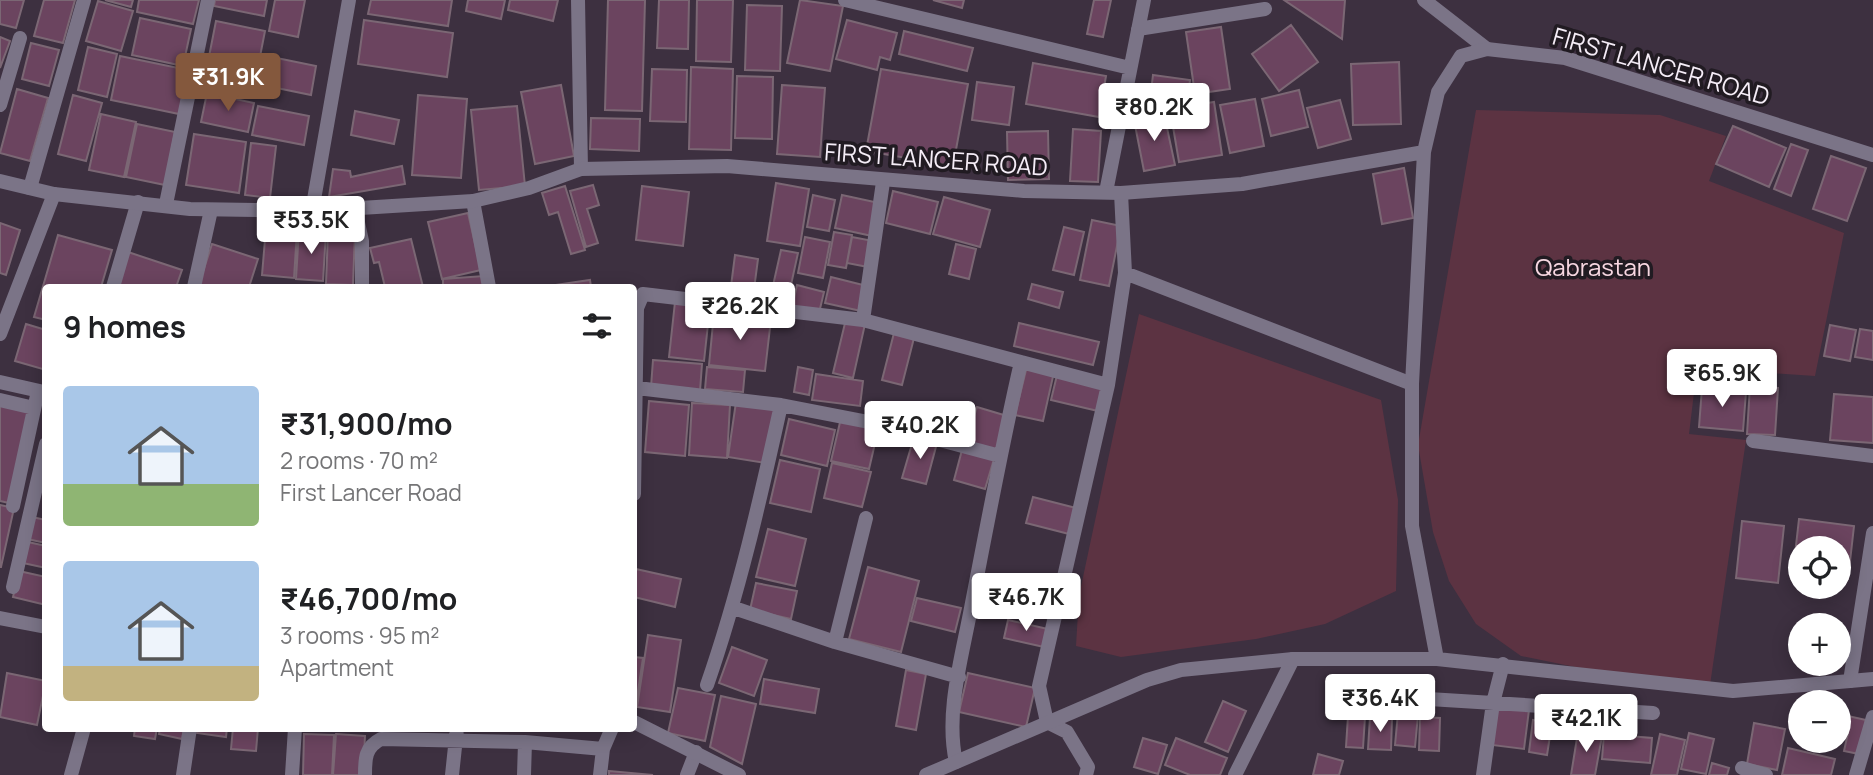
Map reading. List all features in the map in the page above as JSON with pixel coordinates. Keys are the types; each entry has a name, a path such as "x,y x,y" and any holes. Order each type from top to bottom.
{"street":[{"path":"30,188 84,0"},
{"path":"166,204 208,0"},
{"path":"312,211 349,0"},
{"path":"578,0 581,169"},
{"path":"845,0 1130,68"},
{"path":"1106,192 1144,0"},
{"path":"1424,0 1441,6 1487,49"},
{"path":"1138,29 1265,9"},
{"path":"0,105 20,38"},
{"path":"1437,659 1412,526 1412,384 1424,152 1438,92 1461,56 1487,49"},
{"name":"FIRST LANCER ROAD","path":"1487,49 1564,58 1873,155"},
{"name":"FIRST LANCER ROAD","path":"0,181 54,194 211,210 312,211 474,201 529,188 581,169 727,166 883,182 1024,191 1121,193 1242,184 1424,152"},
{"path":"863,320 883,182"},
{"path":"1047,722 1039,686 1108,385 1125,273 1121,193"},
{"path":"0,334 54,194"},
{"path":"474,201 488,284"},
{"path":"114,284 138,202"},
{"path":"355,209 362,241 362,284"},
{"path":"195,284 211,210"},
{"path":"1125,273 1412,384"},
{"path":"637,305 643,294 863,320 1108,385"},
{"path":"956,762 951,739 959,677 1000,456 1021,362"},
{"path":"0,382 42,392 34,408 13,506"},
{"path":"637,388 781,405 884,425 1000,456"},
{"path":"0,400 34,408"},
{"path":"706,685 734,608 757,519 781,405"},
{"path":"1753,441 1873,456"},
{"path":"13,587 42,461"},
{"path":"835,642 866,518"},
{"path":"1850,681 1873,533"},
{"path":"734,608 835,642 959,677"},
{"path":"0,618 42,626"},
{"path":"1235,775 1293,659"},
{"path":"927,775 1147,680 1181,670 1293,659 1437,659 1503,664 1733,691 1873,679"},
{"path":"1483,775 1493,703 1503,664"},
{"path":"1364,695 1653,713"},
{"path":"1856,775 1873,717"},
{"path":"1047,722 1067,732 1088,767 1086,775"},
{"path":"637,723 739,775"},
{"path":"71,775 84,732"},
{"path":"183,775 189,732"},
{"path":"292,775 295,732"},
{"path":"600,775 603,749 610,732"},
{"path":"365,775 367,752 373,743 381,739 456,735 603,749"},
{"path":"452,775 456,735"},
{"path":"524,775 525,742"},
{"path":"687,775 696,752"},
{"path":"1742,768 1766,775"}],"green space":[{"name":"Qabrastan","path":"1476,110 1660,115 1726,136 1709,181 1844,233 1815,376 1697,368 1689,434 1746,440 1710,685 1585,669 1521,656 1476,624 1449,581 1433,532 1418,445"},
{"path":"1139,314 1381,400 1398,500 1396,591 1325,624 1256,639 1121,657 1076,646 1079,596"}],"building":[{"path":"0,0 24,0 16,28 0,24"},
{"path":"44,0 75,0 63,43 34,36"},
{"path":"105,0 133,0 131,7"},
{"path":"139,0 199,0 193,24 137,12"},
{"path":"215,0 267,0 264,16 214,6"},
{"path":"275,0 305,0 298,37 269,31"},
{"path":"371,0 452,0 448,26 368,14"},
{"path":"468,0 505,0 501,19 466,11"},
{"path":"510,0 558,0 553,21 508,10"},
{"path":"608,0 645,0 642,111 605,110"},
{"path":"659,0 689,0 688,49 657,48"},
{"path":"697,0 733,0 731,62 696,61"},
{"path":"800,0 843,6 830,71 787,63"},
{"path":"933,0 964,0 962,8"},
{"path":"1094,0 1111,0 1103,37 1087,34"},
{"path":"1284,0 1345,0 1342,39"},
{"path":"98,1 133,11 121,51 86,41"},
{"path":"747,5 782,6 780,71 745,70"},
{"path":"140,18 191,29 183,66 132,55"},
{"path":"364,20 453,33 447,77 358,64"},
{"path":"847,20 897,33 890,60 880,57 877,70 836,59"},
{"path":"216,21 265,31 255,82 206,72"},
{"path":"1291,25 1318,62 1279,91 1252,54"},
{"path":"1221,27 1230,89 1195,94 1186,32"},
{"path":"904,31 973,48 967,71 899,54"},
{"path":"0,37 10,41 0,68"},
{"path":"31,43 59,50 49,86 22,79"},
{"path":"88,47 117,54 107,97 78,90"},
{"path":"120,56 188,70 179,114 111,100"},
{"path":"267,56 316,66 311,95 262,85"},
{"path":"1399,62 1401,124 1353,125 1351,64"},
{"path":"1033,63 1106,76 1099,117 1026,104"},
{"path":"691,67 733,69 731,150 689,149"},
{"path":"652,69 687,70 686,122 650,121"},
{"path":"881,69 968,84 953,166 866,151"},
{"path":"1153,75 1190,80 1187,104 1150,100"},
{"path":"737,76 773,77 772,139 735,138"},
{"path":"977,82 1014,87 1009,125 972,120"},
{"path":"561,85 574,156 535,164 521,92"},
{"path":"782,85 825,88 820,157 777,154"},
{"path":"17,89 48,98 30,161 0,153"},
{"path":"1299,90 1308,127 1271,136 1262,99"},
{"path":"207,93 254,103 248,132 201,122"},
{"path":"73,95 102,103 86,161 58,154"},
{"path":"418,95 467,99 461,178 412,175"},
{"path":"1255,99 1264,146 1230,153 1220,105"},
{"path":"1340,100 1351,139 1318,148 1307,108"},
{"path":"1214,102 1222,155 1179,162 1170,109"},
{"path":"258,106 309,116 304,145 252,135"},
{"path":"517,106 525,186 479,190 471,110"},
{"path":"355,111 399,120 394,144 351,135"},
{"path":"101,114 136,122 124,177 89,170"},
{"path":"1164,114 1175,165 1144,171 1134,120"},
{"path":"591,118 640,119 639,151 590,149"},
{"path":"137,124 175,132 165,185 126,177"},
{"path":"1733,126 1786,148 1769,187 1716,164"},
{"path":"1073,129 1101,131 1098,182 1070,181"},
{"path":"1048,131 1049,179 1008,180 1007,132"},
{"path":"194,134 246,142 239,193 186,185"},
{"path":"251,143 276,146 270,198 245,195"},
{"path":"1791,144 1808,150 1791,196 1774,189"},
{"path":"1831,156 1866,168 1847,221 1813,209"},
{"path":"402,166 405,184 329,197 333,169 350,171 351,177"},
{"path":"1404,168 1413,218 1382,224 1373,174"},
{"path":"776,183 809,189 800,246 767,241"},
{"path":"593,185 599,205 587,209 598,243 586,247 570,191"},
{"path":"565,186 585,250 571,254 558,212 549,215 542,193"},
{"path":"642,186 689,192 683,246 636,240"},
{"path":"893,191 938,202 930,234 886,223"},
{"path":"813,195 835,200 829,231 807,227"},
{"path":"842,195 879,203 872,236 835,228"},
{"path":"944,197 990,210 980,247 933,234"},
{"path":"468,213 481,270 442,279 428,222"},
{"path":"1092,220 1121,226 1109,286 1080,280"},
{"path":"0,223 20,230 6,275 0,273"},
{"path":"1064,227 1084,232 1074,275 1053,270"},
{"path":"266,228 297,231 294,278 262,275"},
{"path":"299,230 326,232 323,281 296,279"},
{"path":"328,232 355,232 353,284 326,284"},
{"path":"834,232 852,235 846,268 828,265"},
{"path":"58,235 112,250 102,284 44,284"},
{"path":"805,237 830,242 823,278 798,273"},
{"path":"852,237 873,241 868,267 847,263"},
{"path":"411,239 422,284 384,284 379,262 374,263 370,248"},
{"path":"212,244 258,259 250,284 199,284"},
{"path":"956,244 976,249 969,279 949,274"},
{"path":"781,250 798,253 787,303 770,299"},
{"path":"128,252 182,270 177,284 117,284"},
{"path":"735,255 758,259 753,297 730,294"},
{"path":"484,276 485,284 443,284 443,279"},
{"path":"831,277 867,286 861,311 825,303"},
{"path":"590,280 591,284 562,284"},
{"path":"1032,284 1063,292 1059,308 1028,299"},
{"path":"797,285 824,292 819,313 792,307"},
{"path":"42,290 42,319 34,317"},
{"path":"675,302 710,306 704,361 669,357"},
{"path":"714,313 771,319 765,371 709,365"},
{"path":"846,319 865,324 853,378 833,373"},
{"path":"1019,323 1099,342 1093,365 1014,346"},
{"path":"26,324 42,329 42,369 15,361"},
{"path":"1830,325 1856,330 1850,361 1824,356"},
{"path":"895,329 915,334 902,385 882,380"},
{"path":"1860,329 1873,331 1873,360 1855,357"},
{"path":"653,360 702,364 700,391 651,387"},
{"path":"1027,366 1054,372 1043,421 1015,415"},
{"path":"707,367 745,370 743,392 705,389"},
{"path":"798,367 813,370 809,395 794,392"},
{"path":"816,374 863,381 860,406 812,400"},
{"path":"1057,375 1104,386 1098,411 1051,400"},
{"path":"1750,386 1778,388 1775,435 1747,434"},
{"path":"1702,388 1746,392 1743,431 1699,427"},
{"path":"1834,394 1873,397 1873,443 1830,440"},
{"path":"649,401 689,405 685,456 645,452"},
{"path":"0,402 30,408 9,503 0,501"},
{"path":"736,402 775,408 766,463 728,457"},
{"path":"692,403 730,405 727,458 689,455"},
{"path":"977,407 1007,416 996,453 965,444"},
{"path":"841,418 879,426 869,469 831,461"},
{"path":"789,419 835,430 827,466 781,455"},
{"path":"914,437 937,443 926,484 902,478"},
{"path":"962,450 994,459 985,489 954,480"},
{"path":"780,460 820,469 811,512 770,503"},
{"path":"832,463 871,472 862,507 824,498"},
{"path":"1033,497 1076,508 1069,534 1026,523"},
{"path":"0,505 14,508 1,567 0,567"},
{"path":"32,517 42,519 42,542 27,539"},
{"path":"1799,519 1854,526 1851,552 1851,536 1797,536"},
{"path":"1742,521 1784,526 1778,583 1736,578"},
{"path":"768,529 806,539 795,586 756,577"},
{"path":"28,542 42,545 42,567 23,563"},
{"path":"868,567 919,581 901,652 849,639"},
{"path":"637,569 681,579 675,607 637,598"},
{"path":"19,571 42,576 42,604 13,597"},
{"path":"1018,579 1055,589 1051,601 1014,592"},
{"path":"756,583 797,591 791,619 750,610"},
{"path":"1015,594 1054,604 1050,619 1012,609"},
{"path":"917,598 961,608 955,632 911,621"},
{"path":"1008,620 1048,629 1044,647 1004,638"},
{"path":"648,635 681,640 670,712 637,707"},
{"path":"732,647 767,660 754,696 719,683"},
{"path":"637,657 643,658 637,697"},
{"path":"906,670 926,674 916,730 896,726"},
{"path":"7,673 42,680 42,701 37,725 0,717"},
{"path":"968,673 1035,688 1026,727 959,712"},
{"path":"764,679 819,689 815,713 760,704"},
{"path":"678,688 715,695 705,741 668,733"},
{"path":"721,696 756,704 742,764 710,747"},
{"path":"1223,701 1246,711 1228,752 1205,742"},
{"path":"1497,706 1529,710 1524,749 1492,745"},
{"path":"1398,713 1418,715 1415,747 1395,745"},
{"path":"1348,716 1365,717 1363,748 1346,747"},
{"path":"1370,717 1392,718 1391,750 1368,749"},
{"path":"1420,717 1440,718 1439,751 1419,750"},
{"path":"1851,717 1866,720 1859,754 1851,752"},
{"path":"1533,720 1552,723 1547,755 1529,752"},
{"path":"1754,723 1785,729 1777,770 1747,764"},
{"path":"134,732 156,732 155,739 134,736"},
{"path":"159,732 183,732 182,739"},
{"path":"197,732 227,732 226,737"},
{"path":"233,732 258,732 256,751 231,749"},
{"path":"1578,732 1602,736 1595,775 1571,775"},
{"path":"1689,733 1714,739 1706,774 1681,769"},
{"path":"304,734 334,735 332,775 303,775"},
{"path":"336,734 365,736 363,775 333,775"},
{"path":"1604,734 1652,738 1650,763 1602,759"},
{"path":"1660,734 1685,740 1677,775 1651,775"},
{"path":"1143,738 1167,745 1158,774 1134,767"},
{"path":"1176,738 1227,758 1220,775 1190,775 1165,765"},
{"path":"1788,748 1788,753 1809,753 1835,759 1831,775 1782,775"},
{"path":"1318,754 1343,761 1339,775 1313,775"},
{"path":"1712,763 1729,768 1727,775 1709,775"},
{"path":"609,771 653,775 609,775"}]}
